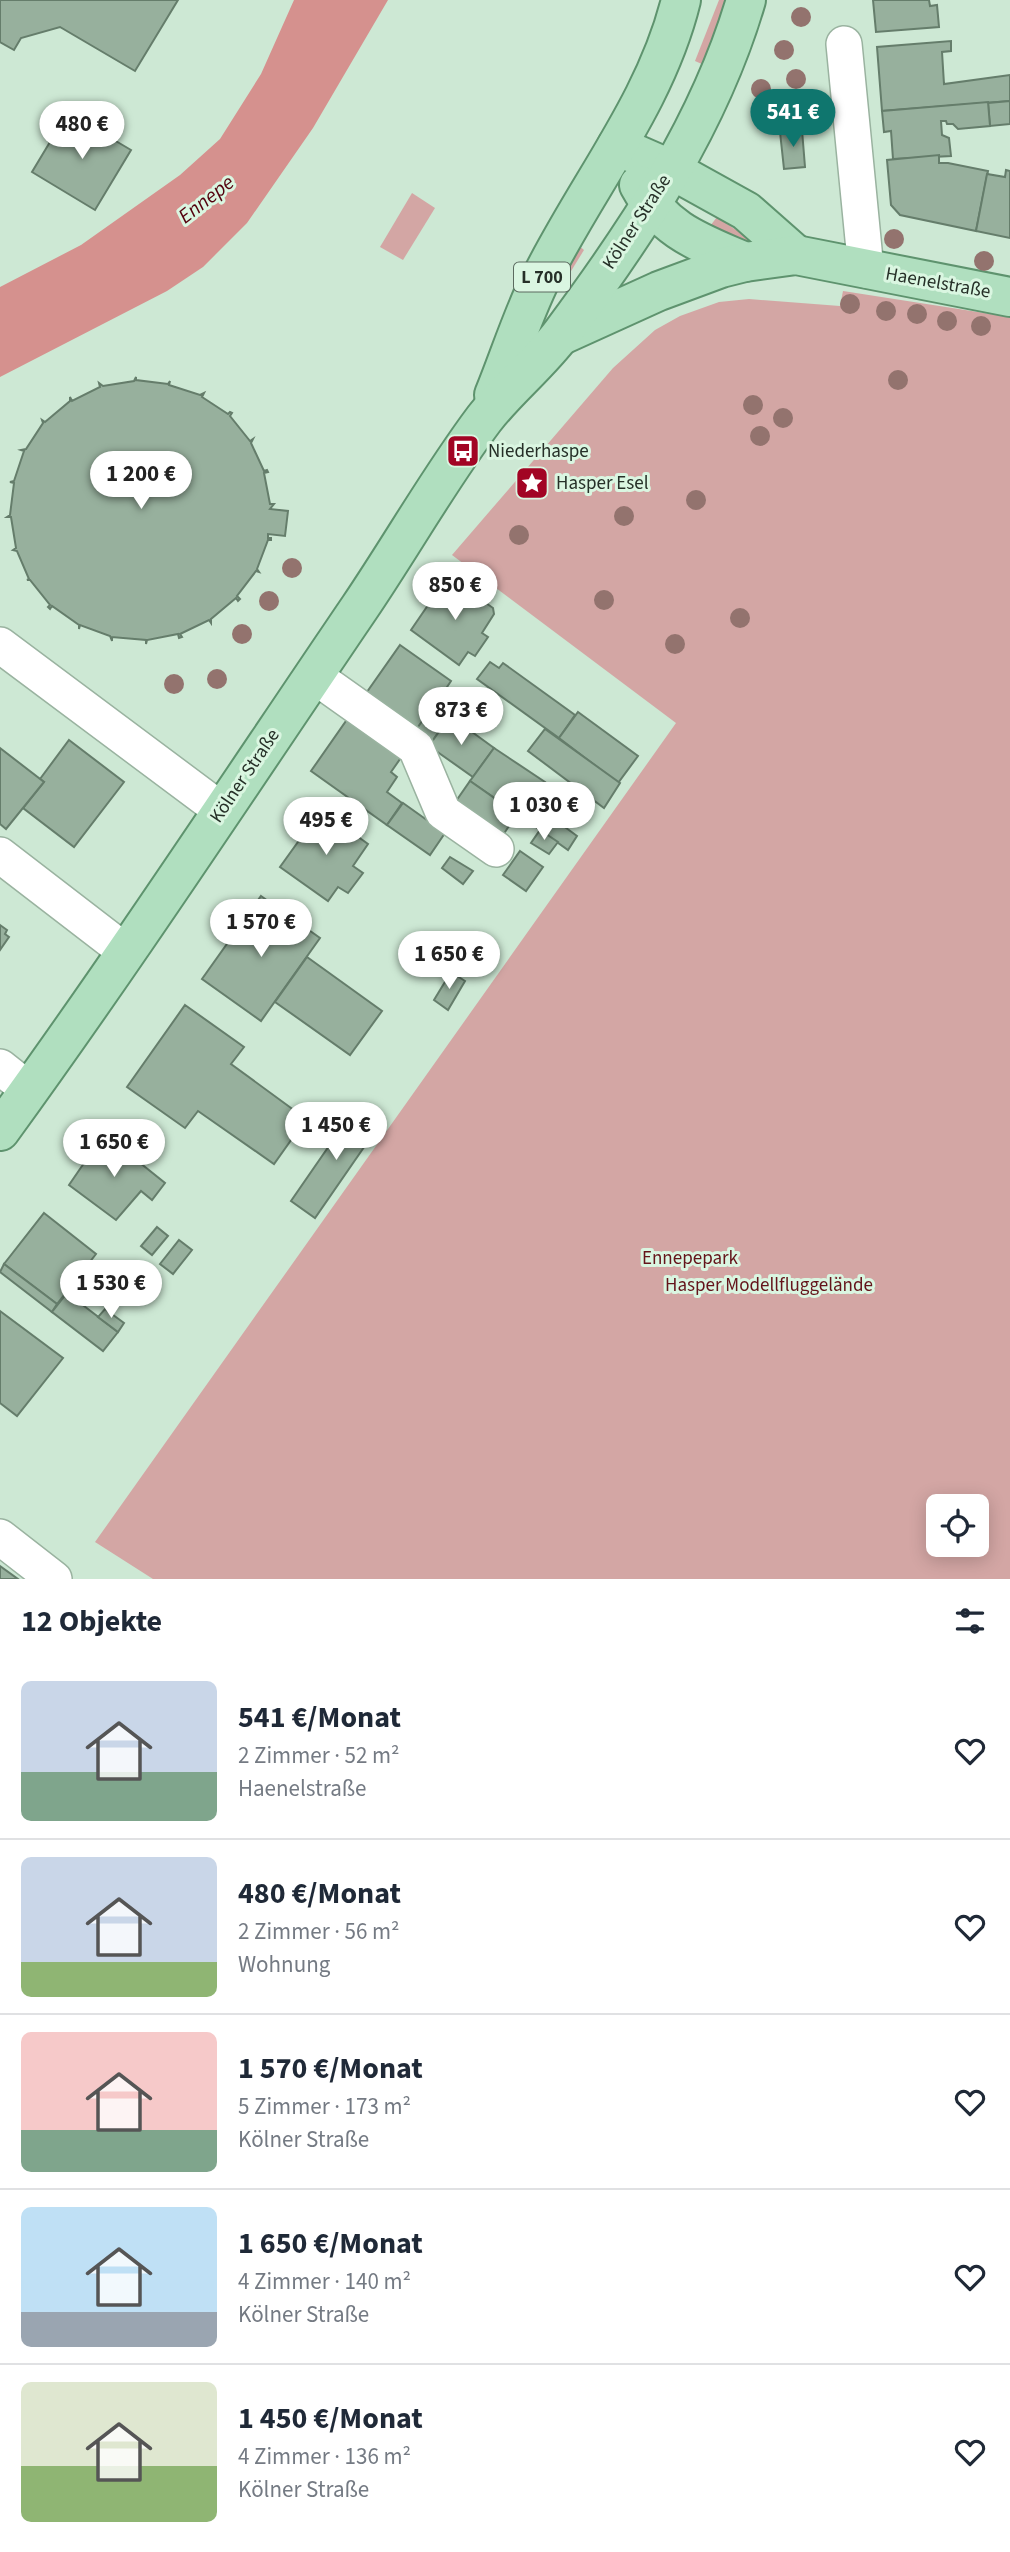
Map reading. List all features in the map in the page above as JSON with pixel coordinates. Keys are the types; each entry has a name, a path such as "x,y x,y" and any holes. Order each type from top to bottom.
{"main road":[{"name":"Kölner Straße","path":"486,418 541,278 658,69 681,0"},
{"name":"Kölner Straße","path":"0,1131 126,952 486,418 560,336 651,207 712,91 738,29 746,0"},
{"name":"Haenelstraße","path":"617,146 672,170 746,211 796,255"},
{"path":"617,146 651,207 685,235 745,262"},
{"name":"Haenelstraße","path":"745,262 796,255 1010,297"},
{"name":"L 700","path":"560,336 659,290 745,262"}],"lane":[{"name":"Haenelstraße","path":"844,44 866,270"},
{"path":"0,645 222,810"},
{"path":"313,675 416,748 443,812 496,849"},
{"path":"0,855 126,952"},
{"path":"0,1067 29,1090"},
{"path":"0,1537 54,1579"}],"green space":[{"path":"719,0 728,0 704,65 695,61"},
{"path":"412,193 435,208 403,260 380,247"},
{"path":"717,217 736,230 765,240 764,250 707,230"},
{"path":"578,245 584,250 560,289 556,290"},
{"name":"Ennepepark","path":"843,291 1010,317 1010,1579 153,1579 95,1542 676,723 452,555 613,368 655,330 680,316 719,302 749,299 840,306"}],"water":[{"name":"Ennepe","path":"294,0 388,0 313,128 247,223 203,267 167,291 0,377 0,287 81,245 180,175 220,139 261,74"}],"building":[{"path":"0,0 178,0 135,71 60,27 21,38 14,50 0,42"},
{"path":"873,0 929,0 930,6 937,5 939,27 876,32"},
{"path":"951,41 951,51 942,52 944,84 1010,75 1010,101 882,111 877,47"},
{"path":"1010,101 1010,124 990,126 988,103"},
{"path":"988,102 990,126 958,129 953,124 941,121 942,135 949,138 951,156 893,159 891,131 884,132 882,111"},
{"path":"68,112 109,133 109,137 131,150 95,210 32,172"},
{"path":"802,130 805,167 784,169 780,132"},
{"path":"939,155 939,163 988,171 976,231 900,215 891,205 887,160"},
{"path":"1006,170 1010,171 1010,238 976,231 987,174 1005,177"},
{"path":"136,377 136,380 168,384 170,381 169,385 200,395 204,393 202,397 228,414 232,413 230,416 250,441 253,439 251,443 264,471 268,472 264,473 270,504 274,504 270,509 288,511 285,536 268,534 271,540 268,540 257,569 259,572 256,571 237,596 240,599 238,601 236,598 211,619 211,623 209,620 180,634 182,637 179,638 178,634 147,640 146,644 146,640 112,637 112,641 110,636 80,625 79,629 79,625 52,606 50,609 50,605 30,580 27,580 29,579 17,551 13,550 16,548 11,517 7,517 10,515 14,483 10,482 14,481 24,451 21,450 26,449 43,423 42,420 45,422 70,401 70,397 72,401 100,387 99,383 103,386 134,381"},
{"path":"448,576 493,608 494,614 482,633 488,637 475,656 468,652 459,665 411,630"},
{"path":"400,645 451,681 441,696 447,701 435,718 428,713 413,735 362,699"},
{"path":"490,662 499,668 503,663 575,715 559,738 477,679"},
{"path":"353,711 407,749 391,772 397,777 387,792 402,803 387,825 311,771"},
{"path":"578,712 638,756 618,783 559,738"},
{"path":"428,713 444,724 429,746 413,734"},
{"path":"450,716 494,748 473,777 429,746"},
{"path":"545,729 620,783 604,808 528,751"},
{"path":"69,740 124,782 74,847 23,808 44,782 40,779"},
{"path":"0,748 44,782 6,829 0,824"},
{"path":"494,748 545,782 522,817 470,781"},
{"path":"470,781 517,814 501,838 454,804"},
{"path":"403,803 445,833 430,855 387,825"},
{"path":"539,808 577,836 568,850 522,817 529,809 535,813"},
{"path":"321,810 368,844 353,866 363,873 348,893 338,887 328,901 280,867"},
{"path":"540,830 558,842 549,854 531,843"},
{"path":"520,851 543,867 526,891 503,875"},
{"path":"450,857 473,871 463,884 442,868"},
{"path":"261,896 320,938 261,1021 202,979"},
{"path":"0,925 7,930 5,934 9,937 0,950"},
{"path":"307,957 382,1011 350,1055 275,1002"},
{"path":"451,972 465,981 448,1010 434,1000"},
{"path":"185,1005 244,1047 231,1064 306,1119 274,1164 198,1111 185,1128 127,1087"},
{"path":"356,1107 380,1124 315,1218 291,1201"},
{"path":"104,1134 165,1183 152,1200 141,1191 116,1220 69,1185"},
{"path":"44,1213 96,1254 57,1304 4,1264"},
{"path":"157,1227 168,1236 152,1255 141,1246"},
{"path":"179,1240 192,1250 173,1274 160,1264"},
{"path":"4,1264 57,1304 52,1312 0,1272"},
{"path":"67,1293 118,1332 103,1351 52,1312"},
{"path":"105,1309 124,1323 118,1332 98,1317"},
{"path":"0,1311 63,1358 17,1416 0,1403"},
{"path":"0,1566 18,1579 0,1579"}],"place":[{"name":"Niederhaspe","path":"463,451"},
{"name":"Hasper Esel","path":"532,483"}],"park label":[{"name":"Hasper Modellfluggelände","path":"769,1285"}]}
